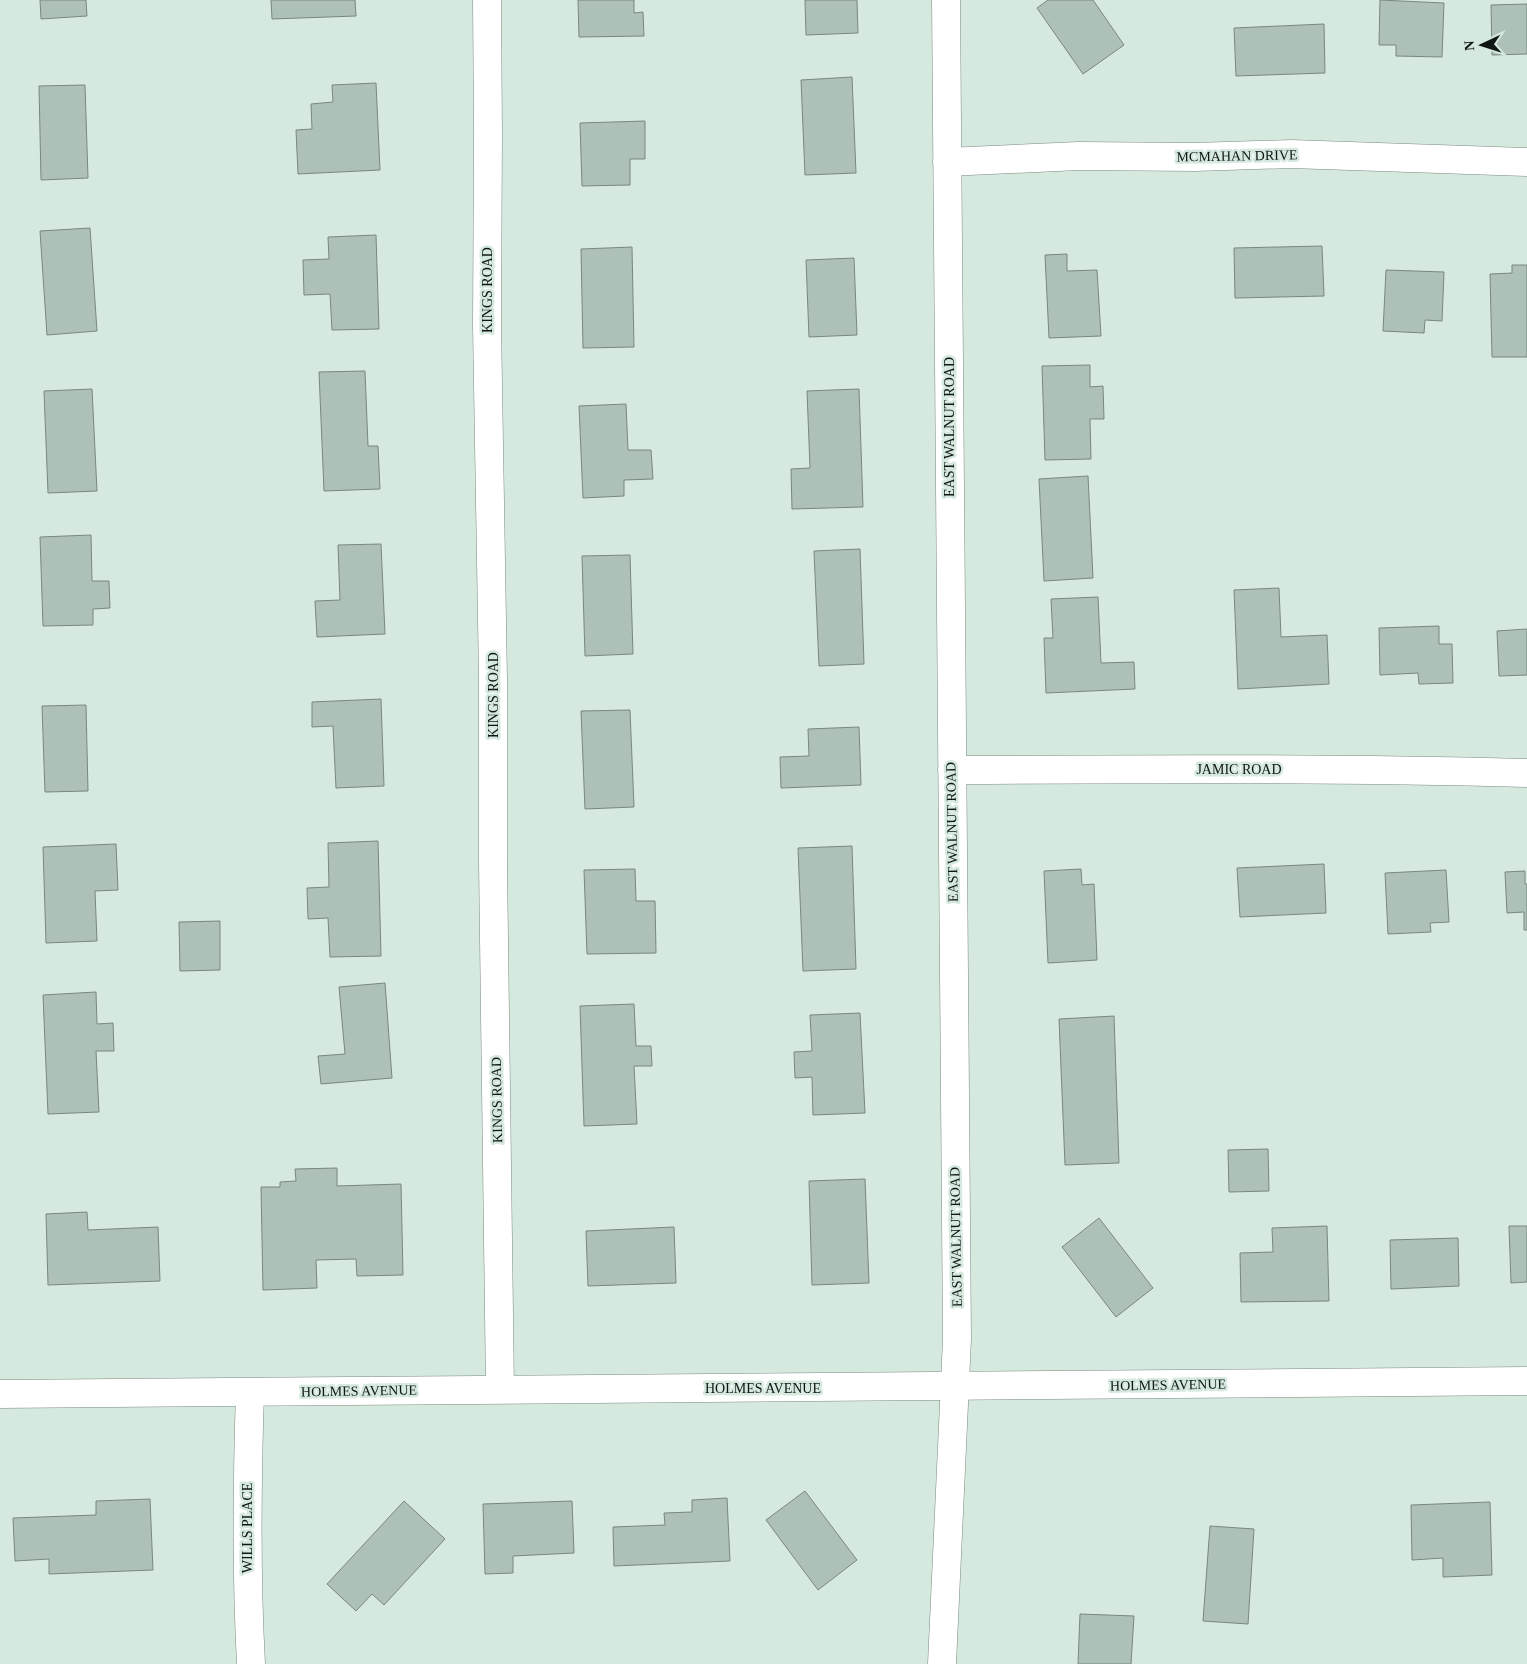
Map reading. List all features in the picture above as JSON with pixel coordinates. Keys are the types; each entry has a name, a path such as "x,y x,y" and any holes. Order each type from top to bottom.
{"street":[{"name":"KINGS ROAD","path":"487,0 487,325 494,680 493,863 500,1390"},
{"name":"EAST WALNUT ROAD","path":"942,1664 956,1386 957,1329 946,0"},
{"name":"MCMAHAN DRIVE","path":"947,162 1079,156 1195,157 1291,154 1527,162"},
{"name":"JAMIC ROAD","path":"952,770 1306,769 1527,773"},
{"name":"HOLMES AVENUE","path":"0,1394 1527,1381"},
{"name":"WILLS PLACE","path":"250,1392 247,1466 248,1598 251,1664"}],"building":[{"path":"40,0 86,0 87,16 41,19"},
{"path":"271,0 355,0 356,16 272,19"},
{"path":"578,0 634,0 634,13 643,12 644,36 579,37"},
{"path":"805,0 857,0 858,33 806,35"},
{"path":"1048,0 1093,0 1124,45 1083,74 1037,8"},
{"path":"1380,0 1444,3 1442,57 1396,56 1396,45 1379,45"},
{"path":"1527,4 1527,54 1492,55 1491,5"},
{"path":"1324,24 1325,73 1236,76 1234,28"},
{"path":"852,77 856,173 805,175 801,80"},
{"path":"376,83 380,170 298,174 296,130 312,129 311,104 333,102 332,85"},
{"path":"85,85 88,178 41,180 39,86"},
{"path":"645,121 645,159 630,159 630,185 582,186 580,123"},
{"path":"90,228 97,331 47,335 40,231"},
{"path":"376,235 379,329 332,330 330,294 304,295 303,260 329,259 328,237"},
{"path":"1322,246 1324,296 1235,298 1234,248"},
{"path":"632,247 634,347 583,348 581,249"},
{"path":"1067,254 1067,271 1097,270 1101,336 1049,338 1045,255"},
{"path":"854,258 857,335 809,337 806,260"},
{"path":"1512,265 1527,265 1527,357 1492,357 1490,274 1512,273"},
{"path":"1386,270 1444,272 1442,321 1425,320 1424,333 1383,331"},
{"path":"1090,365 1090,387 1103,386 1104,419 1090,419 1091,459 1045,460 1042,366"},
{"path":"365,371 368,446 378,446 380,489 324,491 319,372"},
{"path":"92,389 97,491 48,493 44,391"},
{"path":"859,389 863,507 792,509 791,469 810,468 807,391"},
{"path":"626,404 628,450 651,450 653,479 624,480 624,496 583,498 579,406"},
{"path":"1088,476 1093,578 1044,581 1039,479"},
{"path":"91,535 92,581 109,581 110,608 93,609 93,625 43,626 40,537"},
{"path":"381,544 385,634 317,637 315,601 340,600 338,545"},
{"path":"860,549 864,664 819,666 814,551"},
{"path":"630,555 633,654 585,656 582,556"},
{"path":"1279,588 1281,637 1327,635 1329,684 1238,689 1234,590"},
{"path":"1098,597 1101,663 1134,662 1135,689 1046,693 1044,638 1053,638 1051,599"},
{"path":"1439,626 1439,644 1452,644 1453,683 1419,684 1418,673 1380,675 1379,628"},
{"path":"1527,629 1527,675 1499,676 1497,631"},
{"path":"381,699 384,786 336,788 333,726 312,727 312,702"},
{"path":"86,705 88,791 45,792 42,706"},
{"path":"630,710 634,807 585,809 581,711"},
{"path":"859,727 861,785 781,788 780,757 809,756 808,729"},
{"path":"378,841 381,956 330,957 328,918 308,919 307,888 329,887 328,843"},
{"path":"116,844 118,890 95,891 97,941 46,943 43,847"},
{"path":"852,846 856,969 803,971 798,848"},
{"path":"1324,864 1326,913 1240,917 1237,868"},
{"path":"635,869 636,901 655,901 656,953 587,954 584,870"},
{"path":"1081,869 1082,885 1094,884 1097,960 1048,963 1044,871"},
{"path":"1446,870 1449,922 1430,923 1431,932 1388,934 1385,873"},
{"path":"1525,871 1525,884 1527,884 1527,930 1524,930 1524,912 1507,913 1505,872"},
{"path":"220,921 220,970 180,971 179,922"},
{"path":"385,983 392,1078 321,1084 318,1056 345,1054 339,987"},
{"path":"96,992 97,1024 113,1023 114,1051 96,1051 99,1112 48,1114 43,995"},
{"path":"634,1004 636,1046 651,1046 652,1066 634,1066 637,1124 584,1126 580,1006"},
{"path":"860,1013 865,1113 813,1115 812,1077 795,1078 794,1052 812,1051 810,1015"},
{"path":"1114,1016 1119,1163 1065,1165 1059,1019"},
{"path":"1268,1149 1269,1191 1229,1192 1228,1150"},
{"path":"337,1168 337,1186 401,1184 403,1275 357,1276 356,1259 316,1260 317,1288 263,1290 261,1187 280,1187 280,1182 296,1181 295,1169"},
{"path":"865,1179 869,1283 812,1285 809,1181"},
{"path":"87,1212 88,1230 158,1227 160,1281 48,1285 46,1214"},
{"path":"1099,1218 1153,1288 1116,1317 1062,1247"},
{"path":"1327,1226 1329,1301 1241,1302 1240,1253 1273,1252 1272,1228"},
{"path":"1509,1226 1527,1226 1527,1282 1511,1283"},
{"path":"674,1227 676,1283 588,1286 586,1231"},
{"path":"1458,1238 1459,1286 1391,1289 1390,1240"},
{"path":"805,1491 857,1560 818,1590 766,1520"},
{"path":"727,1498 730,1561 614,1566 613,1527 665,1525 664,1513 692,1512 692,1500"},
{"path":"150,1499 153,1570 49,1574 49,1559 15,1561 13,1518 96,1515 96,1501"},
{"path":"404,1501 445,1539 384,1605 372,1594 356,1611 327,1584"},
{"path":"572,1501 574,1553 513,1556 513,1573 485,1574 483,1504"},
{"path":"1490,1502 1492,1575 1443,1577 1443,1558 1412,1560 1411,1505"},
{"path":"1210,1526 1254,1529 1248,1624 1203,1621"},
{"path":"1080,1614 1134,1616 1131,1664 1078,1664"}]}
